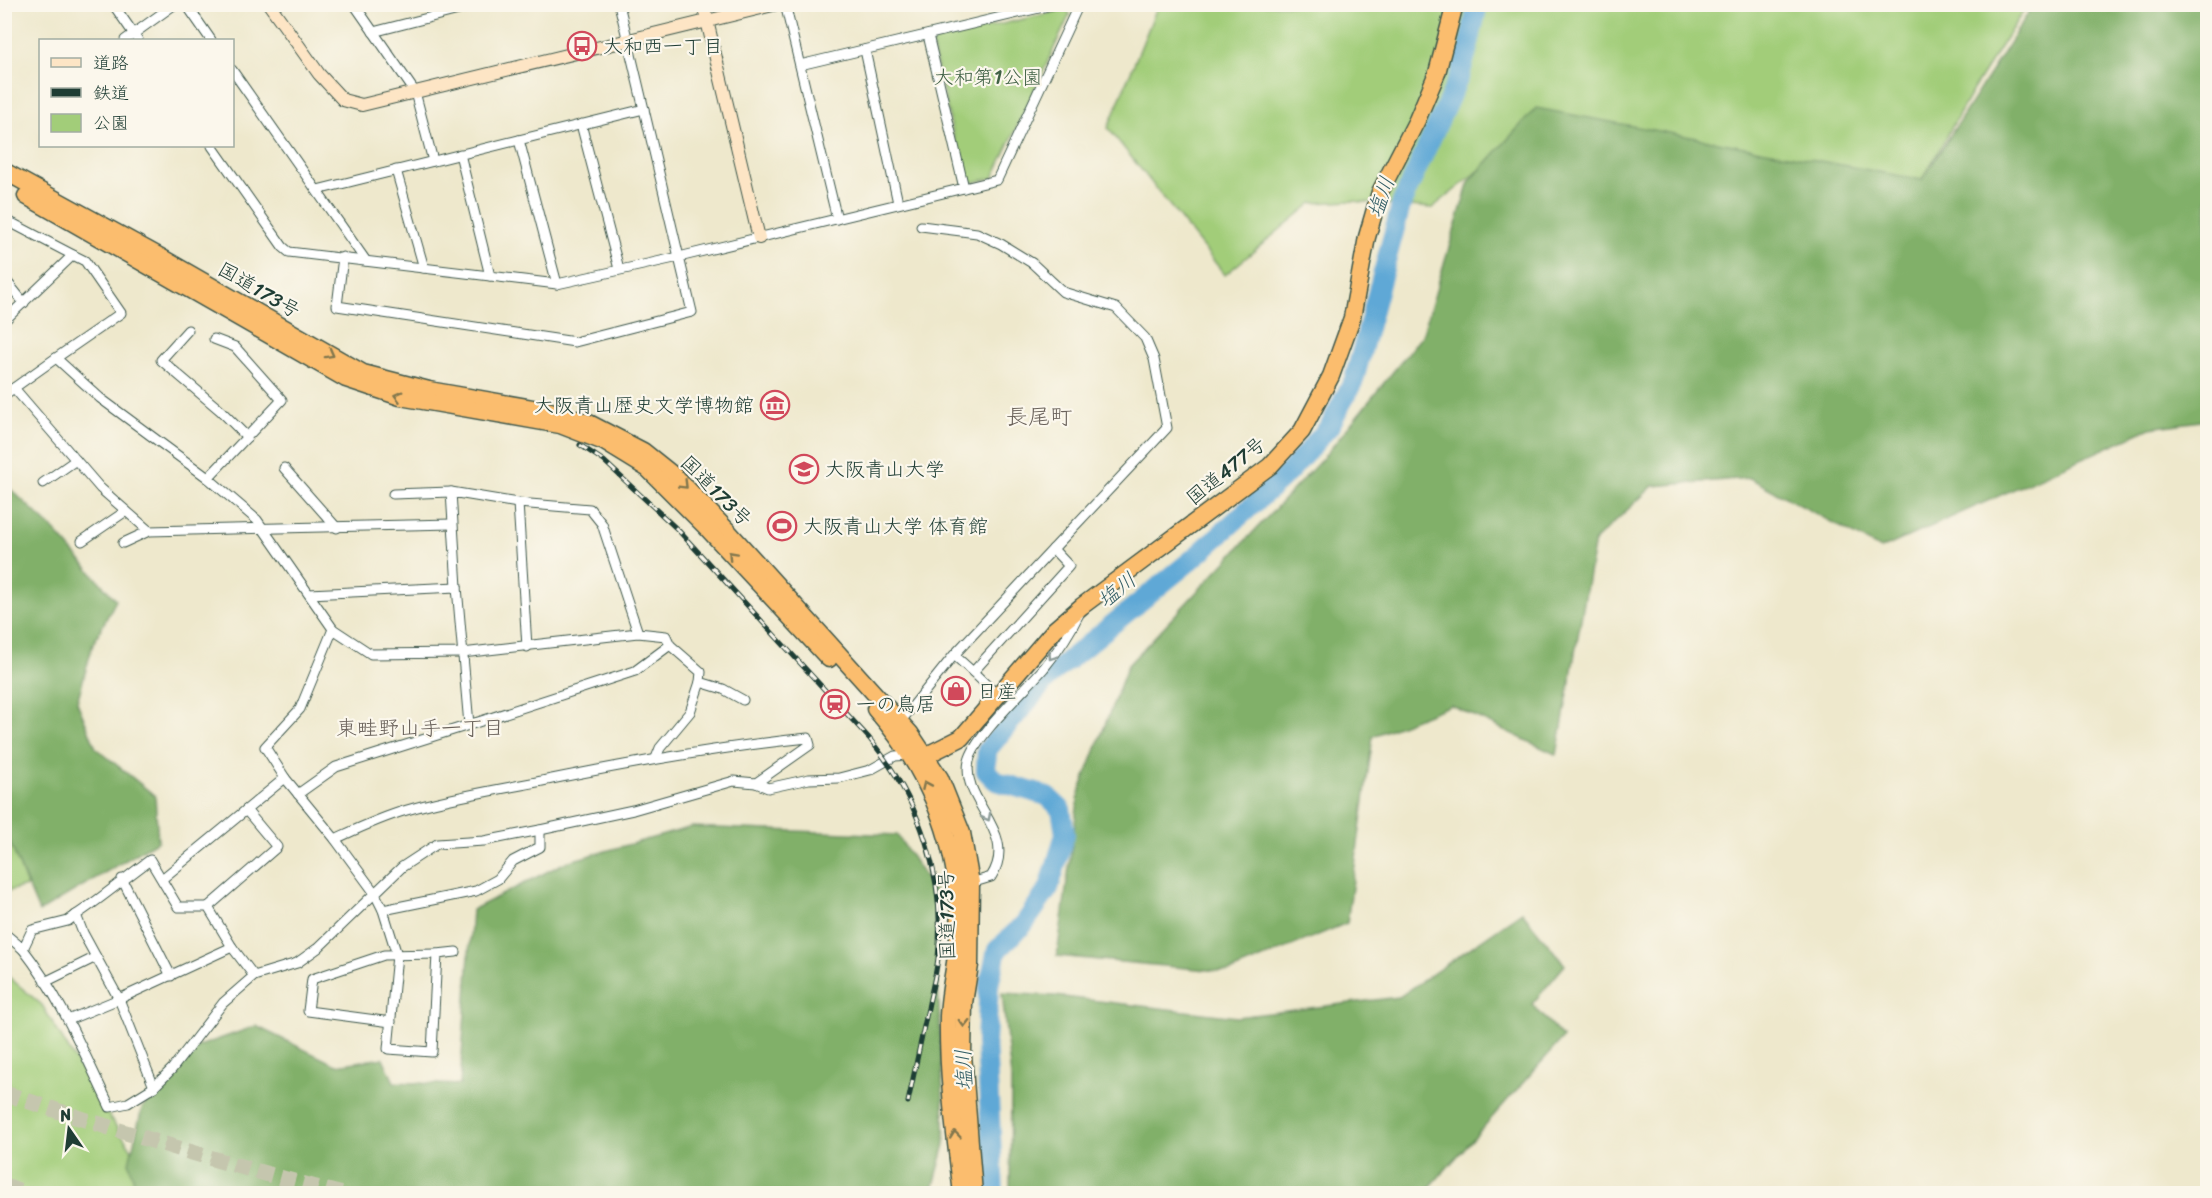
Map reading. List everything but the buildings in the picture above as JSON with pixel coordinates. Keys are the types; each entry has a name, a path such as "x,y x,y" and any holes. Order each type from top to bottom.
{"highway":[{"name":"国道477号","path":"918,756 961,738 999,697 1055,629 1082,606 1270,466 1302,431 1331,376 1352,318 1367,237 1380,192 1417,120 1437,73 1455,4"},
{"name":"国道173号","path":"4,171 159,256 363,373 429,390 550,411 589,423 643,451 678,479 728,531 901,721 918,756 923,778 950,841 958,889 958,939 948,1014 950,1083 962,1194"},
{"name":"国道173号","path":"4,184 346,379 400,397 560,425 604,442 648,469 706,527 940,778 962,833 971,883 970,965 964,1003 963,1054 974,1194"}],"street":[{"path":"113,4 136,37 175,4"},
{"path":"186,4 210,39"},
{"path":"269,4 319,74 343,100 362,105 777,4"},
{"path":"354,4 415,92 433,161"},
{"path":"373,32 482,4"},
{"path":"343,257 338,306 575,342 692,312 619,4"},
{"path":"703,4 759,238"},
{"path":"785,4 837,219"},
{"path":"800,65 1056,4"},
{"path":"213,147 283,247 289,252 557,284 997,180 1079,4"},
{"path":"928,35 964,188"},
{"path":"865,50 898,203"},
{"path":"234,73 366,261"},
{"path":"317,190 644,109"},
{"path":"581,124 619,269"},
{"path":"519,140 557,284"},
{"path":"460,154 490,276"},
{"path":"396,170 424,268"},
{"path":"4,219 84,261 121,313 4,394"},
{"path":"901,721 954,655 1167,428 1154,359 1145,338 1116,308 1063,292 1032,263 1001,244 977,233 921,226"},
{"path":"4,321 73,255"},
{"path":"4,279 24,303"},
{"path":"188,330 161,360 222,411 247,436"},
{"path":"208,478 282,400 235,347 213,339"},
{"path":"56,358 100,398 208,478 257,520 333,629 371,654 462,653 638,633 666,636 670,645 701,672 690,712 660,748 656,758"},
{"path":"14,388 100,488 149,531"},
{"path":"43,483 76,460"},
{"path":"284,468 337,528"},
{"path":"451,492 468,725"},
{"path":"393,494 451,492 518,503 590,509 602,525 638,633"},
{"path":"518,503 527,647"},
{"path":"82,541 126,511"},
{"path":"123,543 149,531 452,525"},
{"path":"973,672 1069,566 1053,549"},
{"path":"309,594 457,587"},
{"path":"971,883 991,877 998,855 998,836 974,793 969,775 969,760 976,745 995,721 1045,666 1074,625 1082,606"},
{"path":"333,629 300,709 265,747 285,778 335,839 374,892 383,910 397,955 388,1049 432,1052 437,954"},
{"path":"298,794 336,767 635,670 670,645"},
{"path":"954,655 999,697"},
{"path":"700,682 723,689 743,699"},
{"path":"335,839 368,823 406,810 656,758 745,744 808,738 810,745 756,783"},
{"path":"4,933 23,949 45,982 68,1020 110,1107 128,1103 154,1087 172,1069 223,1003 254,976 297,963 318,948 402,867 437,844 484,841 540,830 633,810 734,781 756,783 768,788 808,779 838,778 870,771 895,756 918,756"},
{"path":"162,879 285,778"},
{"path":"23,949 32,930 68,921 104,897 122,879 150,860 178,907 208,907 277,847 246,810"},
{"path":"383,910 476,891 498,879 513,861 540,848 540,830"},
{"path":"122,879 171,976"},
{"path":"208,907 232,947 254,976"},
{"path":"76,915 83,933 119,999 154,1087"},
{"path":"68,1020 232,947"},
{"path":"391,1022 308,1011 312,979 384,955 456,952"},
{"path":"45,982 96,957"}],"green space":[{"path":"2034,4 2207,5 2207,420 2150,428 1881,549 1750,478 1653,486 1595,540 1557,755 1451,705 1373,736 1347,923 1229,972 1057,956 1079,793 1128,665 1323,458 1422,336 1469,182 1536,108 1922,180"},
{"path":"1158,5 2027,5 1974,88 1922,180 1515,142 1432,208 1352,201 1312,203 1225,275 1108,128"},
{"name":"大和第1公園","path":"1066,9 1070,14 993,178 965,184 931,41"},
{"path":"4,483 51,527 116,600 93,644 77,702 96,748 155,796 158,841 39,912 5,831"},
{"path":"4,825 27,886 5,892 4,892"},
{"path":"692,827 897,835 934,890 945,1144 932,1193 137,1194 129,1163 142,1108 191,1049 256,1026 336,1065 383,1058 394,1082 460,1085 472,910 566,862"},
{"path":"1522,912 1565,965 1532,1004 1563,1038 1429,1188 1436,1193 1010,1193 1011,1078 1002,993 1055,996 1237,1017 1399,997"},
{"path":"4,973 42,1005 107,1113 157,1187 155,1193 5,1193"}],"waterway":[{"name":"塩川","path":"994,1194 986,1042 989,985 997,950 1024,924 1049,888 1065,834 1061,809 1047,796 996,781 986,771 987,750 1049,676 1195,557 1289,472 1329,427 1354,380 1402,202 1460,75 1478,4"}],"tunnel":[{"path":"4,1093 88,1121 341,1194"},
{"path":"4,1185 28,1194"}],"railway":[{"path":"580,445 604,461 678,530 869,738 887,762 915,813 926,841 933,869 938,898 939,928 936,971 908,1102"}],"place":[{"name":"大和西一丁目","path":"582,46"},
{"name":"大阪青山歴史文学博物館","path":"775,405"},
{"name":"大阪青山大学","path":"804,469"},
{"name":"大阪青山大学 体育館","path":"782,526"},
{"name":"日産","path":"956,691"},
{"name":"一の鳥居","path":"835,704"}],"district":[{"name":"長尾町","path":"1039,416"},
{"name":"東畦野山手一丁目","path":"420,728"}]}
